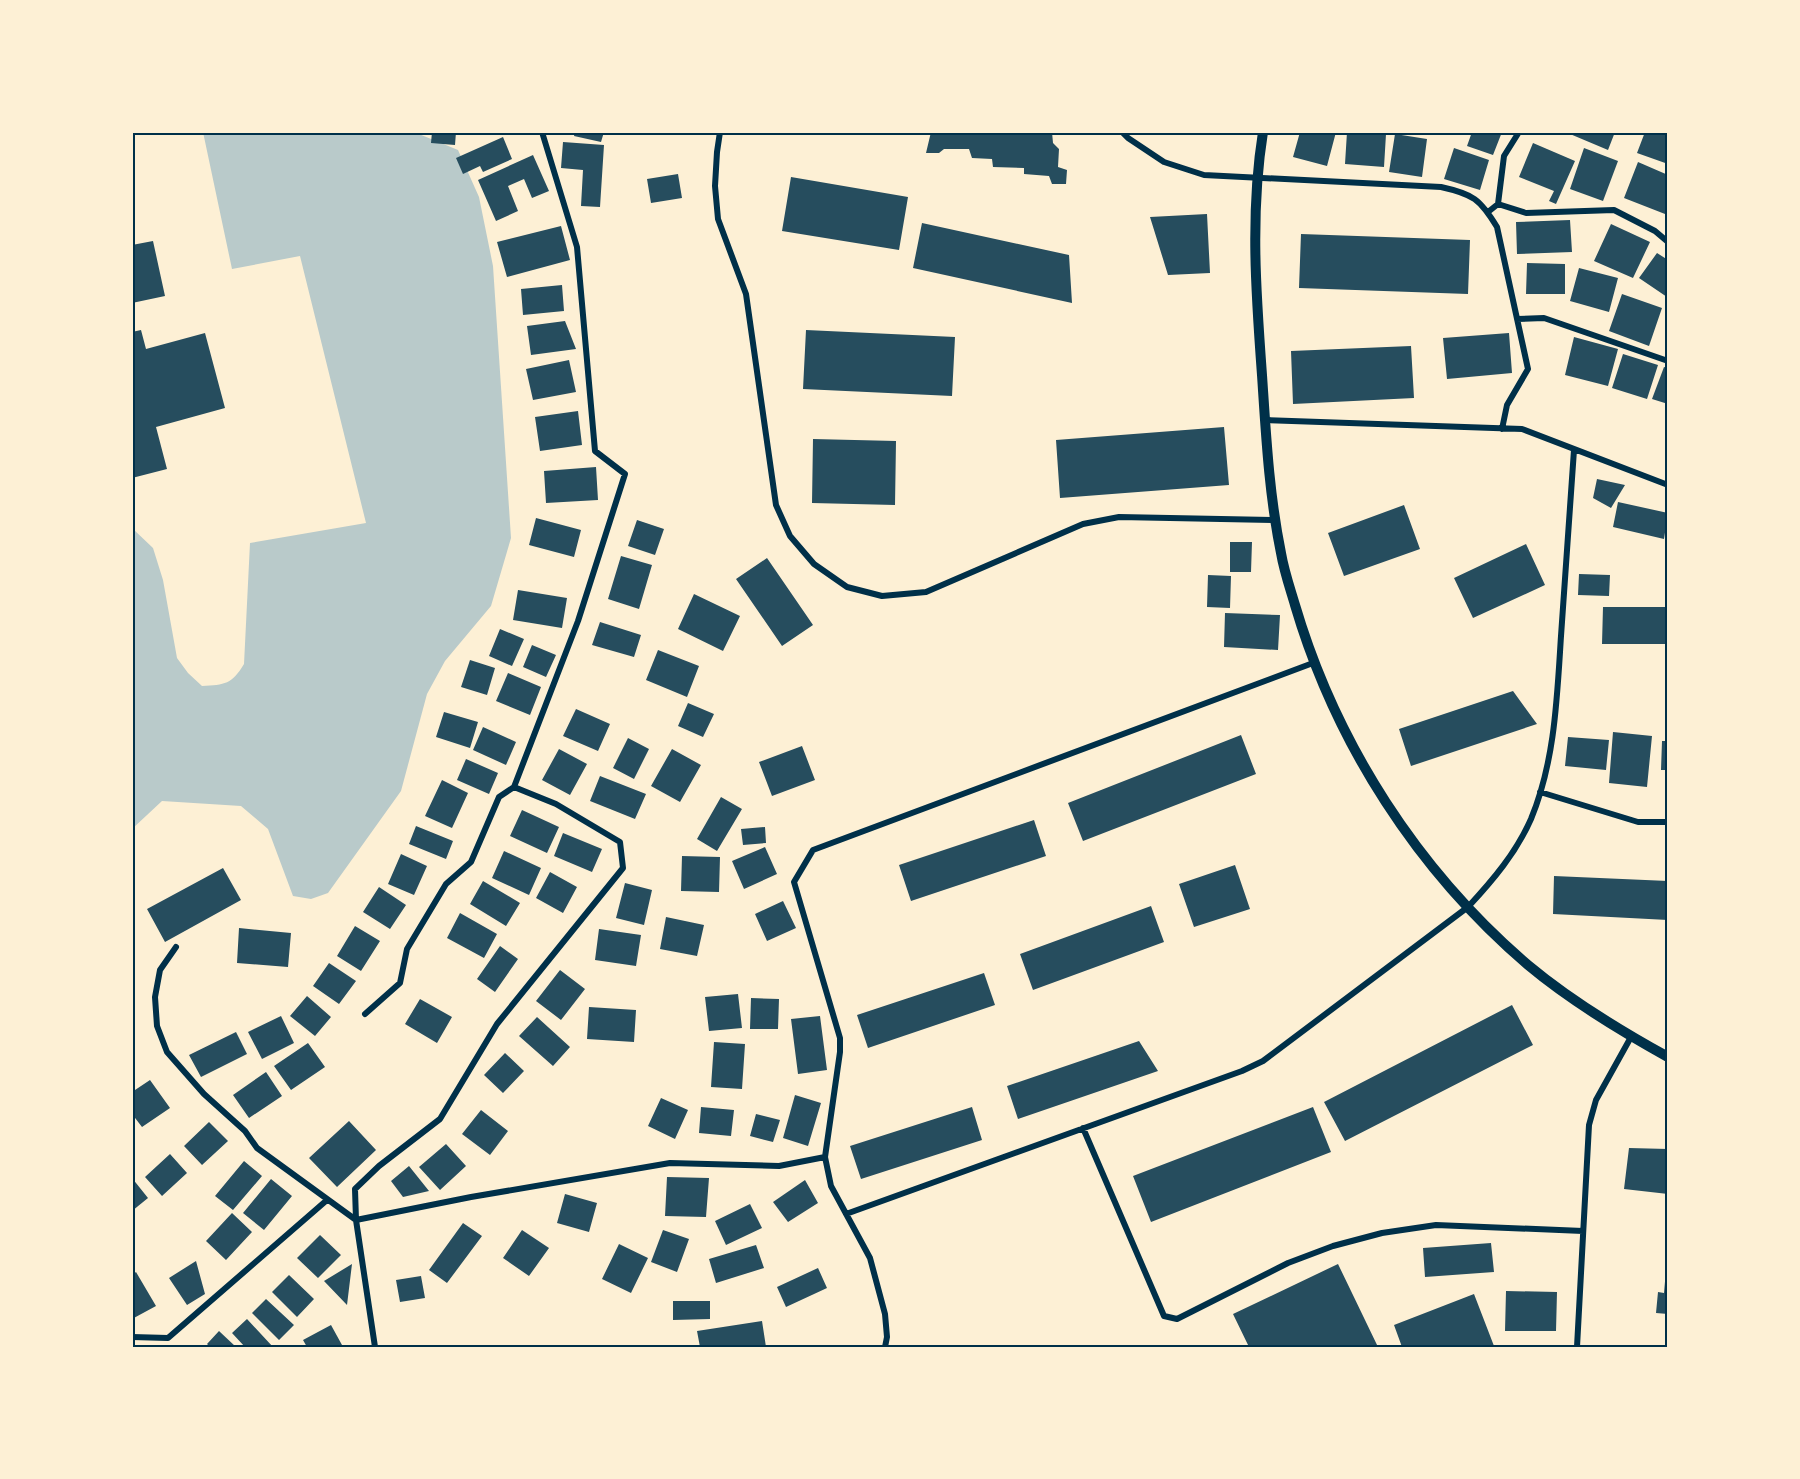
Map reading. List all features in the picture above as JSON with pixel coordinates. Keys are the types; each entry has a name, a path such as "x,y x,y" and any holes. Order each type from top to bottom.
{"street":[{"path":"365,1014 400,983 407,949 446,884 471,862 499,797 514,787 578,621 625,474 595,451 577,247 542,132"},
{"path":"720,132 715,186 718,219 746,294 776,505 790,536 814,564 847,587 882,596 926,592 1083,524 1119,517 1275,520"},
{"path":"1122,132 1164,162 1204,175 1441,187 1465,192 1485,208 1497,227 1528,369 1507,405 1502,429"},
{"path":"1263,132 1257,178 1254,254 1269,480 1281,556 1313,663 1371,781 1411,838 1468,907 1528,965 1604,1022 1668,1057"},
{"path":"1488,212 1498,204 1504,156 1519,132"},
{"path":"1498,204 1526,213 1614,210 1655,231 1668,242"},
{"path":"1517,319 1544,318 1668,361"},
{"path":"1265,420 1522,429 1668,485"},
{"path":"846,1215 1242,1071 1263,1061 1468,907 1489,885 1513,854 1531,819 1545,776 1555,727 1574,450"},
{"path":"885,1347 887,1337 885,1314 870,1258 831,1186 825,1157 840,1038 794,882 813,850 1313,663"},
{"path":"375,1347 356,1220 356,1189 379,1166 440,1119 497,1024 623,868 620,842 556,804 514,787"},
{"path":"1540,792 1638,822 1668,822"},
{"path":"176,947 160,970 154,997 157,1026 167,1052 204,1094 245,1131 256,1148 356,1220 471,1197 669,1163 779,1166 825,1157"},
{"path":"1577,1347 1589,1125 1596,1100 1632,1037"},
{"path":"1083,1128 1164,1316 1177,1319 1288,1263 1333,1246 1382,1233 1436,1225 1583,1231"},
{"path":"132,1337 168,1338 327,1200"}],"shaded area":[{"path":"203,132 414,132 458,150 479,197 493,266 511,538 491,606 445,661 427,694 401,791 328,893 311,899 293,896 268,829 241,806 162,801 132,829 132,528 153,548 163,580 177,658 202,686 227,682 236,676 244,664 250,543 366,523 300,256 232,269"}],"building":[{"path":"432,132 456,132 455,145 431,143"},
{"path":"575,132 604,132 601,142 574,136"},
{"path":"931,132 1052,132 1053,143 1059,149 1058,167 1067,170 1066,184 1052,184 1049,176 1024,174 1024,168 993,167 992,159 972,158 969,149 944,149 939,153 926,153"},
{"path":"1300,132 1336,132 1327,166 1293,157"},
{"path":"1347,132 1386,134 1384,167 1345,164"},
{"path":"1472,132 1502,132 1493,155 1467,146"},
{"path":"1571,132 1615,132 1608,150 1570,134"},
{"path":"1645,132 1668,132 1668,164 1637,153"},
{"path":"1395,134 1427,139 1422,177 1389,172"},
{"path":"503,137 512,159 483,172 480,166 463,174 456,158"},
{"path":"563,142 604,145 600,207 581,206 583,170 561,168"},
{"path":"1533,143 1575,161 1556,204 1549,201 1554,191 1519,177"},
{"path":"1454,148 1489,160 1480,190 1444,179"},
{"path":"1584,148 1618,161 1603,201 1570,189"},
{"path":"533,155 549,191 532,198 524,179 508,186 518,211 496,221 478,180"},
{"path":"1638,162 1668,175 1668,207 1665,214 1624,198"},
{"path":"678,174 682,198 651,203 647,179"},
{"path":"791,177 908,197 899,250 782,231"},
{"path":"1207,214 1210,273 1168,275 1150,217"},
{"path":"1570,220 1572,252 1517,254 1516,222"},
{"path":"922,223 1069,255 1072,303 913,268"},
{"path":"1611,224 1650,242 1633,278 1594,261"},
{"path":"561,226 570,260 507,277 497,242"},
{"path":"1301,234 1470,240 1468,294 1299,288"},
{"path":"153,241 165,296 132,303 132,245"},
{"path":"1657,253 1668,260 1667,297 1639,278"},
{"path":"1527,263 1565,264 1565,294 1526,294"},
{"path":"1579,268 1618,278 1609,312 1570,301"},
{"path":"562,285 564,311 523,315 521,289"},
{"path":"1622,294 1662,308 1649,346 1609,331"},
{"path":"565,321 576,349 531,355 527,326"},
{"path":"141,330 146,349 205,333 225,408 156,427 167,469 132,478 132,332"},
{"path":"806,330 955,337 952,396 803,389"},
{"path":"1509,333 1512,373 1447,379 1443,338"},
{"path":"1574,337 1618,349 1608,386 1565,375"},
{"path":"1411,346 1414,398 1293,404 1291,351"},
{"path":"1623,354 1658,365 1647,399 1612,388"},
{"path":"569,360 576,392 533,400 526,369"},
{"path":"1664,367 1668,368 1668,404 1652,399"},
{"path":"578,411 582,445 540,451 535,417"},
{"path":"1224,427 1229,485 1060,498 1056,440"},
{"path":"813,439 896,441 895,505 812,503"},
{"path":"596,467 598,500 546,503 544,471"},
{"path":"1597,479 1625,485 1611,508 1593,498"},
{"path":"1618,502 1668,513 1664,539 1613,527"},
{"path":"1404,505 1420,549 1344,576 1328,533"},
{"path":"536,518 581,530 574,557 529,545"},
{"path":"637,520 664,529 655,555 628,546"},
{"path":"1230,542 1252,542 1251,572 1230,572"},
{"path":"1526,544 1545,585 1473,618 1454,578"},
{"path":"621,556 652,565 639,609 608,599"},
{"path":"767,558 813,625 782,646 736,579"},
{"path":"1579,574 1610,575 1609,596 1578,595"},
{"path":"1208,575 1231,576 1230,608 1207,607"},
{"path":"518,590 567,598 562,628 513,620"},
{"path":"694,594 740,616 723,651 678,629"},
{"path":"1603,607 1668,607 1668,644 1602,644"},
{"path":"1225,613 1280,615 1278,650 1224,647"},
{"path":"600,622 641,635 634,657 592,645"},
{"path":"500,629 524,639 512,666 489,656"},
{"path":"532,645 556,655 546,677 523,667"},
{"path":"658,650 699,666 687,697 646,680"},
{"path":"470,660 495,668 487,695 461,687"},
{"path":"508,673 541,687 530,715 496,701"},
{"path":"1513,691 1537,724 1411,766 1399,729"},
{"path":"688,703 714,714 703,737 678,726"},
{"path":"576,709 610,724 598,751 563,736"},
{"path":"444,712 478,722 470,748 436,737"},
{"path":"483,727 516,742 506,765 473,750"},
{"path":"1613,732 1652,736 1647,787 1609,783"},
{"path":"1241,735 1256,774 1083,841 1068,803"},
{"path":"1568,737 1609,740 1606,770 1565,766"},
{"path":"628,738 649,749 634,779 613,768"},
{"path":"1662,741 1668,741 1668,770 1661,770"},
{"path":"802,746 815,780 772,796 759,762"},
{"path":"559,749 587,764 570,795 542,780"},
{"path":"672,749 701,765 680,802 651,786"},
{"path":"466,759 498,773 489,794 457,780"},
{"path":"600,776 646,794 635,819 590,801"},
{"path":"442,780 468,793 452,828 425,816"},
{"path":"721,797 742,809 717,851 697,839"},
{"path":"522,810 559,827 547,853 510,836"},
{"path":"1034,820 1046,856 911,901 899,865"},
{"path":"416,826 453,841 446,859 409,844"},
{"path":"765,827 766,843 743,845 741,829"},
{"path":"563,833 602,849 592,872 554,856"},
{"path":"765,847 777,874 744,889 732,861"},
{"path":"504,851 541,868 529,895 492,878"},
{"path":"401,854 427,866 414,895 388,884"},
{"path":"682,856 720,857 719,892 681,891"},
{"path":"1235,865 1250,909 1194,927 1179,884"},
{"path":"223,868 241,900 165,942 147,909"},
{"path":"550,872 577,887 563,913 536,898"},
{"path":"1554,876 1668,881 1668,920 1553,914"},
{"path":"483,881 520,903 506,926 470,904"},
{"path":"625,883 652,890 644,925 616,918"},
{"path":"379,887 406,905 390,929 363,912"},
{"path":"783,901 796,928 767,941 755,914"},
{"path":"1151,906 1164,942 1033,990 1020,954"},
{"path":"460,913 497,934 484,958 447,938"},
{"path":"666,917 704,925 697,956 660,949"},
{"path":"355,926 380,941 361,971 337,956"},
{"path":"239,928 291,933 288,967 237,963"},
{"path":"599,929 641,935 636,966 595,960"},
{"path":"500,946 518,959 495,992 477,979"},
{"path":"329,963 356,981 339,1004 313,986"},
{"path":"560,970 585,989 561,1020 536,1001"},
{"path":"984,973 995,1005 868,1048 857,1015"},
{"path":"738,994 742,1028 709,1031 705,997"},
{"path":"307,996 331,1017 315,1036 290,1016"},
{"path":"751,998 779,999 778,1029 750,1029"},
{"path":"420,999 452,1017 437,1043 405,1024"},
{"path":"1512,1005 1533,1045 1345,1141 1324,1102"},
{"path":"589,1007 636,1010 634,1042 587,1039"},
{"path":"281,1016 294,1043 262,1059 248,1032"},
{"path":"820,1016 827,1070 798,1074 791,1019"},
{"path":"537,1017 570,1047 553,1066 519,1036"},
{"path":"236,1032 247,1054 201,1077 189,1055"},
{"path":"1139,1041 1158,1071 1018,1119 1007,1086"},
{"path":"714,1042 745,1044 742,1089 711,1087"},
{"path":"308,1043 325,1067 291,1090 274,1066"},
{"path":"505,1053 524,1071 503,1093 484,1075"},
{"path":"266,1072 282,1096 249,1118 233,1095"},
{"path":"150,1080 170,1108 142,1127 132,1114 132,1092"},
{"path":"795,1095 821,1103 808,1146 783,1138"},
{"path":"661,1098 688,1110 675,1139 648,1126"},
{"path":"701,1107 734,1110 731,1136 699,1133"},
{"path":"972,1107 982,1140 861,1179 850,1146"},
{"path":"1313,1107 1331,1152 1151,1222 1133,1176"},
{"path":"481,1110 508,1131 490,1155 462,1134"},
{"path":"756,1114 780,1120 773,1142 750,1136"},
{"path":"349,1121 376,1150 337,1187 309,1158"},
{"path":"209,1122 228,1141 202,1165 184,1146"},
{"path":"446,1144 466,1166 440,1190 419,1167"},
{"path":"1629,1148 1668,1149 1668,1194 1624,1189"},
{"path":"170,1154 187,1173 162,1196 145,1177"},
{"path":"244,1161 262,1176 233,1210 215,1196"},
{"path":"409,1166 429,1191 403,1197 391,1181"},
{"path":"667,1177 709,1178 706,1217 665,1216"},
{"path":"132,1178 148,1198 132,1211"},
{"path":"271,1179 292,1196 264,1230 243,1213"},
{"path":"805,1180 818,1203 788,1222 773,1202"},
{"path":"565,1194 597,1203 589,1232 557,1223"},
{"path":"750,1204 762,1228 726,1245 715,1221"},
{"path":"232,1213 252,1232 226,1260 206,1241"},
{"path":"463,1223 482,1236 447,1283 429,1270"},
{"path":"522,1230 549,1248 529,1276 503,1258"},
{"path":"663,1230 689,1239 677,1272 651,1262"},
{"path":"320,1235 341,1255 318,1278 297,1258"},
{"path":"1491,1243 1494,1272 1425,1277 1423,1248"},
{"path":"619,1244 648,1258 631,1293 602,1279"},
{"path":"756,1245 764,1268 716,1283 709,1259"},
{"path":"196,1261 205,1294 187,1305 169,1278"},
{"path":"352,1264 347,1305 324,1281"},
{"path":"1338,1264 1378,1347 1249,1347 1233,1314"},
{"path":"818,1268 827,1288 786,1307 777,1287"},
{"path":"1666,1270 1668,1270 1668,1314 1656,1313 1658,1292 1664,1293"},
{"path":"136,1272 156,1306 132,1319 132,1275"},
{"path":"289,1275 314,1299 297,1317 272,1292"},
{"path":"421,1276 425,1298 400,1302 396,1280"},
{"path":"1506,1291 1557,1292 1556,1331 1505,1331"},
{"path":"1474,1294 1494,1346 1402,1347 1394,1325"},
{"path":"266,1299 294,1325 279,1340 252,1313"},
{"path":"673,1301 710,1301 710,1319 673,1320"},
{"path":"247,1319 273,1347 245,1347 232,1333"},
{"path":"762,1321 766,1347 700,1347 697,1331"},
{"path":"331,1325 342,1345 307,1347 303,1340"},
{"path":"219,1331 236,1347 210,1347 207,1344"}]}
